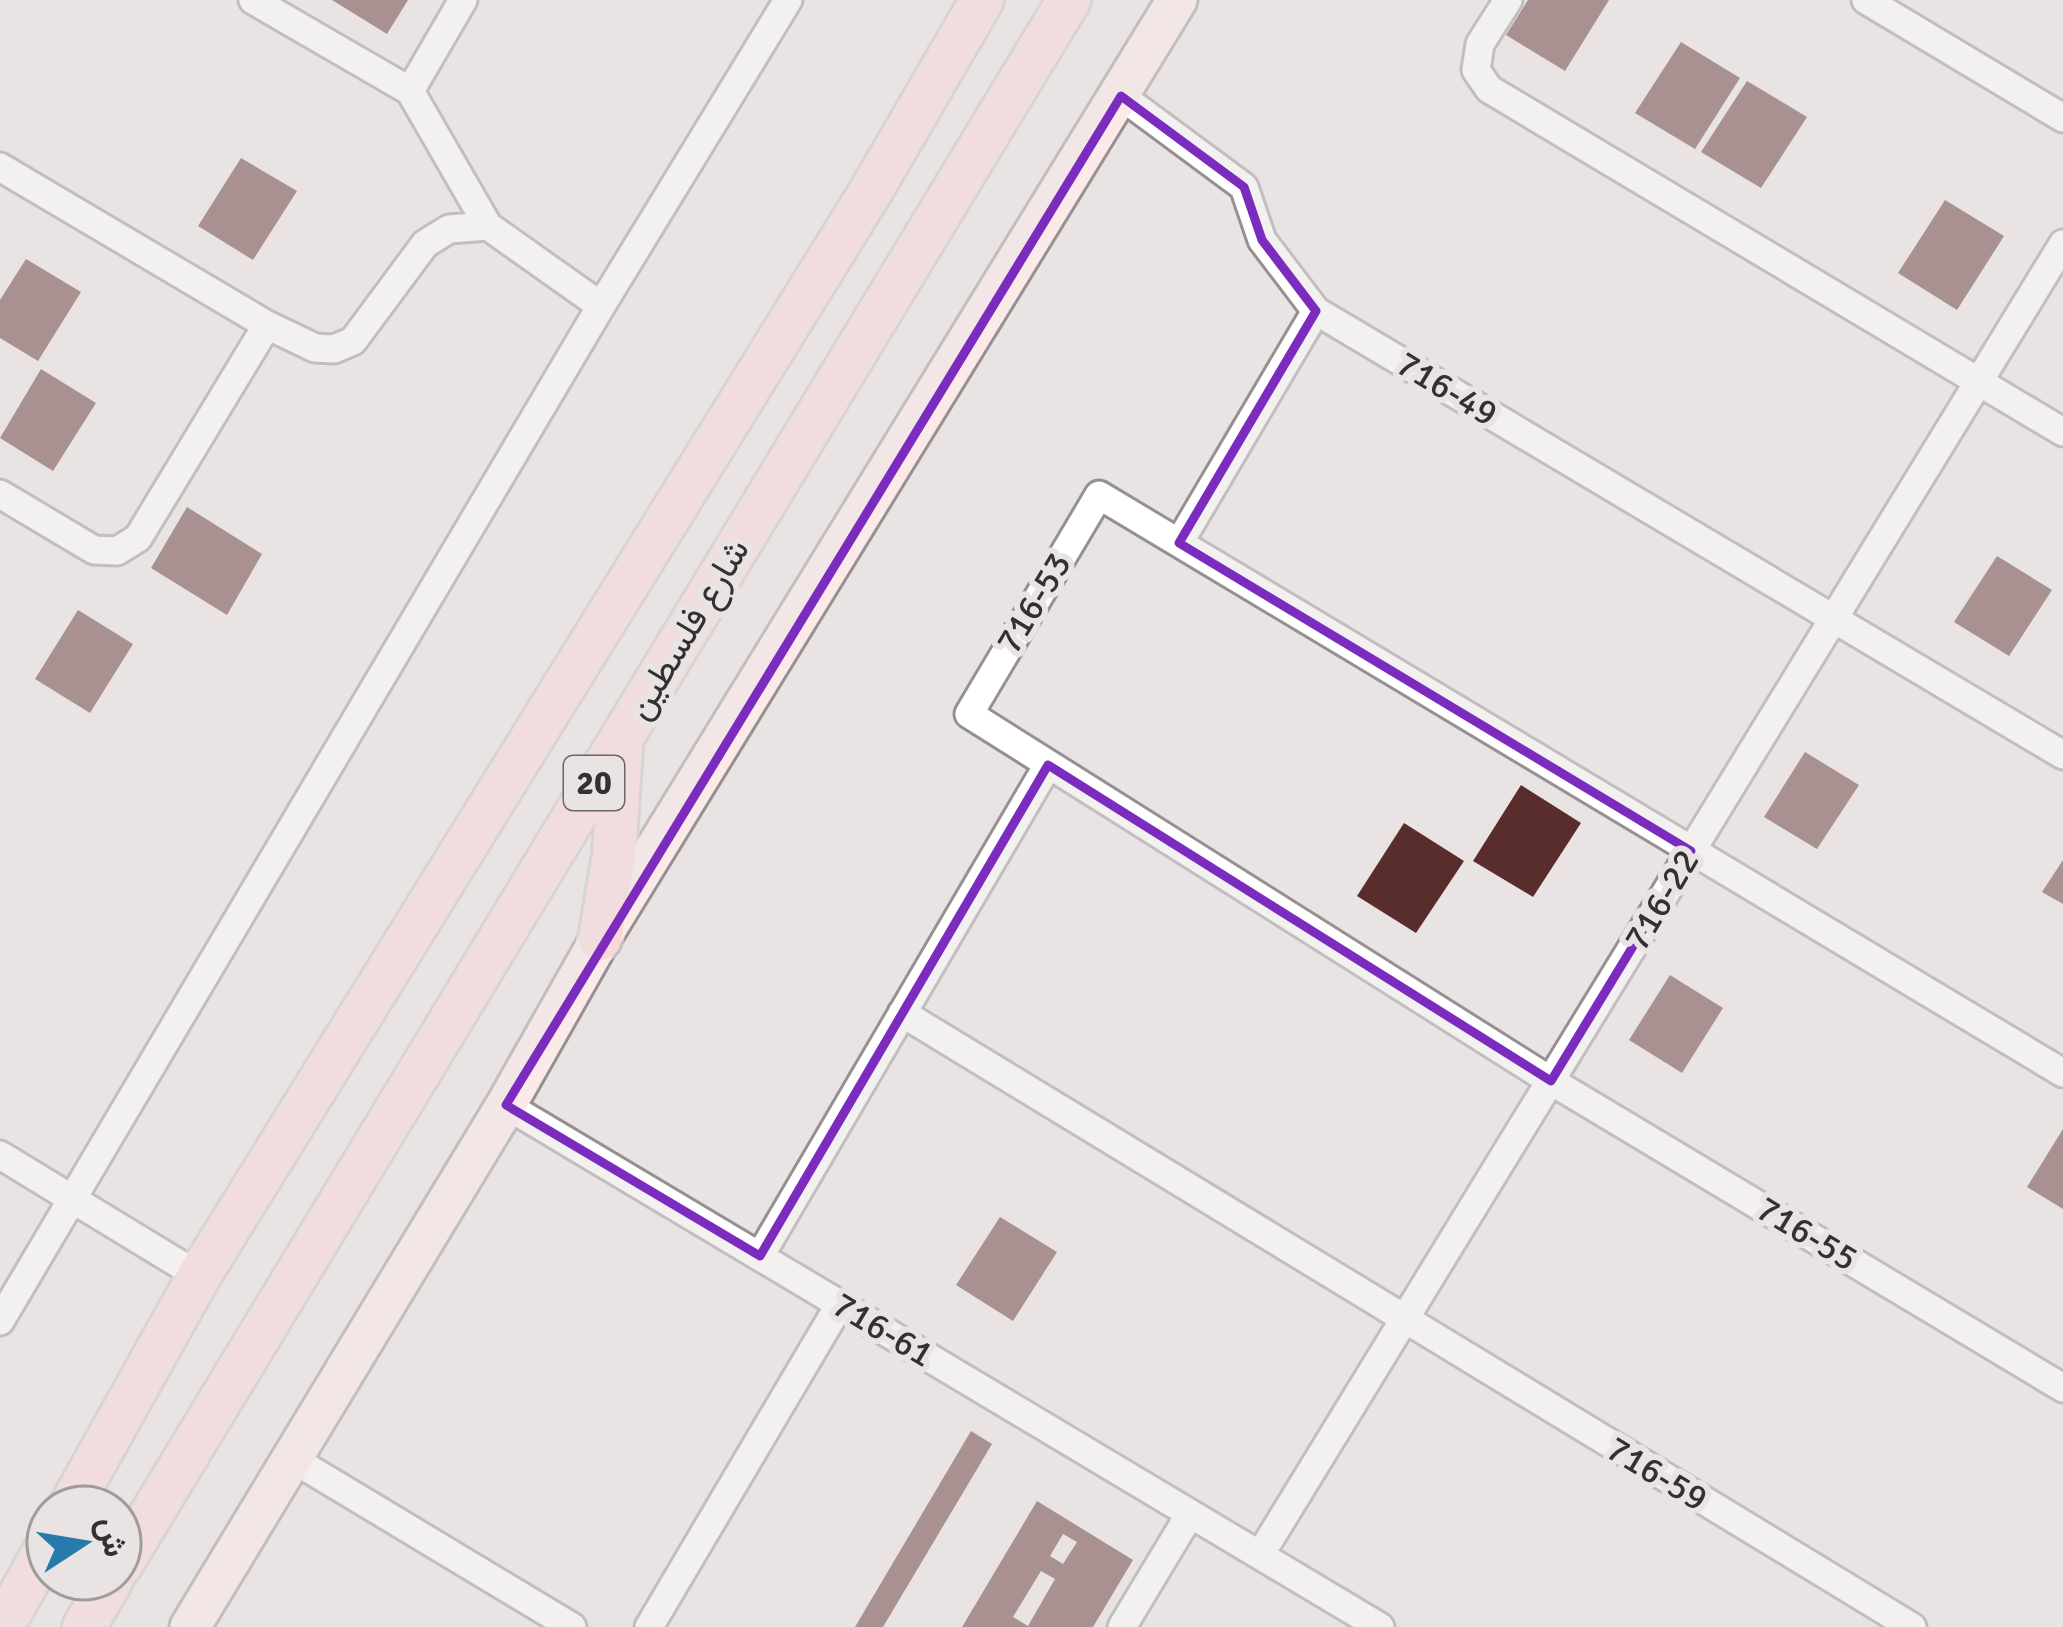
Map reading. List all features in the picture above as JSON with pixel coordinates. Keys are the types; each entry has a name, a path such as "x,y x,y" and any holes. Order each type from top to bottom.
{"main road":[{"name":"شارع فلسطين","path":"83,1483 199,1276 871,191 982,0"},
{"name":"شارع فلسطين","path":"144,1527 1069,0"},
{"path":"909,124 938,158 954,165 973,163"},
{"path":"871,191 903,196 920,214 928,232"},
{"path":"600,939 614,854 621,739"},
{"path":"2,1627 24,1588"}],"street":[{"path":"253,0 410,91 488,226 601,306"},
{"path":"410,91 464,0"},
{"path":"0,1321 601,306 788,0"},
{"path":"190,1627 506,1105 600,939 1177,0"},
{"path":"1508,0 1480,44 1476,70 1489,89 2063,432"},
{"path":"1866,0 2063,118"},
{"name":"716-49","path":"1120,96 1244,187 1262,240 1316,311 2063,755"},
{"path":"0,166 267,325 315,348 334,350 353,340 425,244 449,229 488,226"},
{"name":"716-22","path":"1260,1555 2063,244"},
{"path":"1179,543 1316,311"},
{"path":"0,494 94,550 117,551 128,545 138,538 267,325"},
{"name":"716-53","path":"1551,1081 968,714 1099,495 1691,851"},
{"path":"760,1256 1048,765"},
{"path":"1691,851 2063,1073"},
{"name":"716-59","path":"902,1013 1912,1627"},
{"name":"716-55","path":"1551,1081 2063,1388"},
{"name":"716-61","path":"506,1105 1260,1555"},
{"path":"0,1155 199,1276"},
{"path":"649,1627 839,1304"},
{"path":"291,1458 572,1627"},
{"path":"1122,1627 1190,1514"},
{"path":"1260,1555 1380,1627"}],"highlighted area":[{"path":"1121,96 1244,187 1262,240 1316,311 1179,543 1691,851 1551,1081 1048,765 760,1256 506,1105"}],"building":[{"path":"332,0 408,0 387,34"},
{"path":"1528,0 1609,0 1565,71 1506,35"},
{"path":"1681,42 1740,78 1695,149 1635,113"},
{"path":"1747,81 1807,117 1761,188 1701,152"},
{"path":"241,158 297,191 253,260 198,226"},
{"path":"1945,200 2004,236 1957,310 1898,273"},
{"path":"26,259 81,292 38,361 0,338 0,300"},
{"path":"41,369 96,403 53,471 0,438"},
{"path":"187,507 262,554 227,615 151,568"},
{"path":"1997,556 2052,590 2009,656 1954,622"},
{"path":"78,610 133,644 90,713 35,679"},
{"path":"1805,752 1859,785 1817,849 1764,817"},
{"path":"1521,785 1581,823 1533,897 1473,861"},
{"path":"1404,823 1464,861 1416,933 1357,896"},
{"path":"2063,860 2063,904 2042,892"},
{"path":"1670,975 1723,1008 1682,1073 1629,1040"},
{"path":"2063,1129 2063,1209 2027,1187"},
{"path":"1000,1217 1057,1252 1013,1321 956,1285"},
{"path":"971,1431 992,1444 883,1627 855,1627"},
{"path":"1037,1501 1133,1560 1093,1627 962,1627","holes":["1063,1534 1077,1542 1063,1564 1050,1556","1041,1571 1055,1579 1028,1626 1013,1617"]}]}
